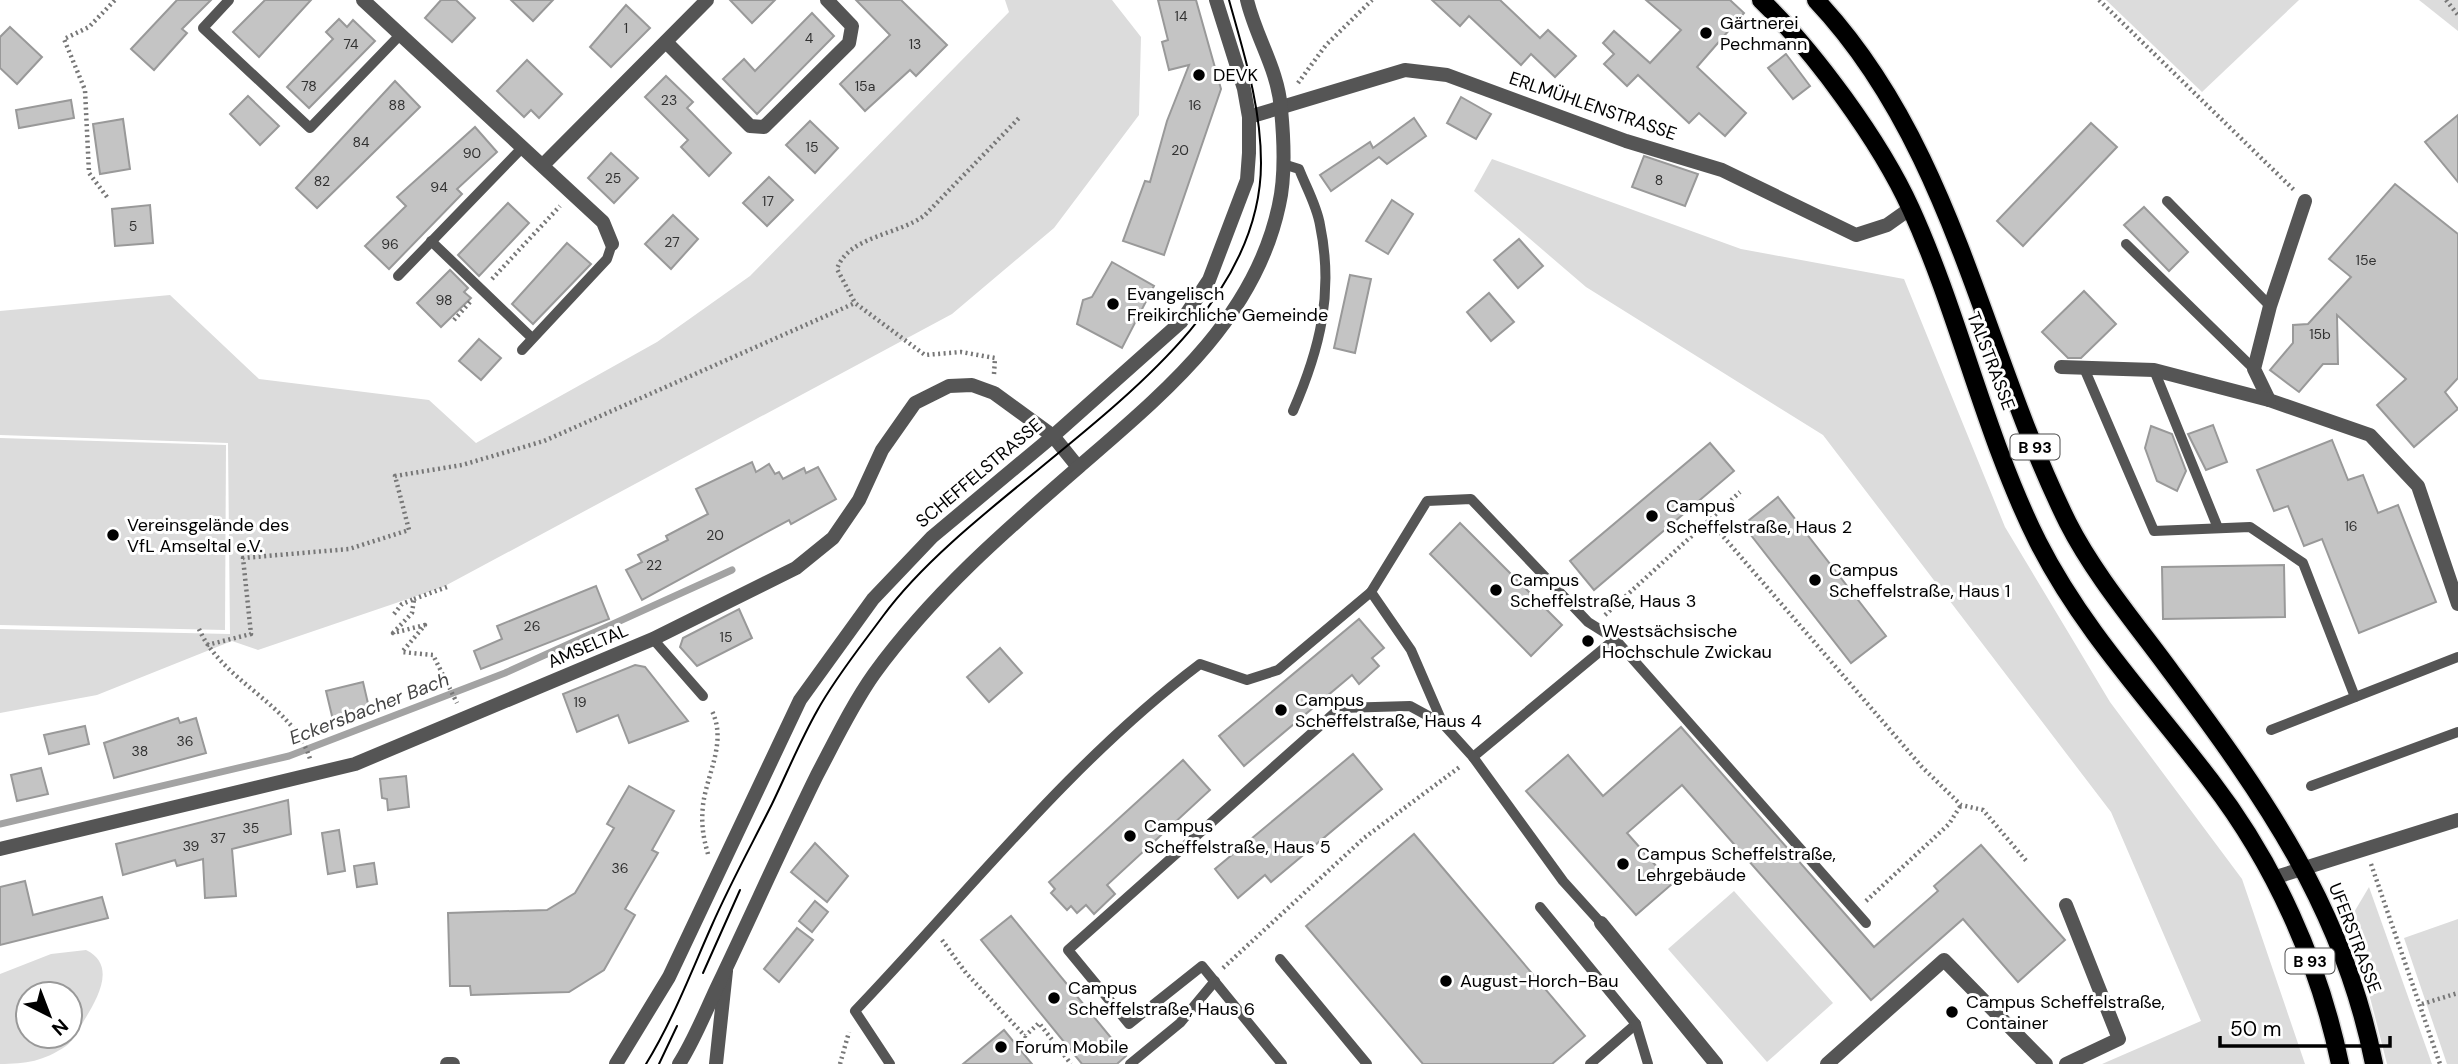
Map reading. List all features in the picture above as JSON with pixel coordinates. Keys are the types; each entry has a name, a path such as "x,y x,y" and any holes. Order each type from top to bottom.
{"main road":[{"name":"TALSTRASSE","path":"1761,0 1793,32 1833,85 1864,128 1911,208 2038,541 2084,620 2213,782 2273,878"},
{"name":"TALSTRASSE","path":"1816,0 1863,59 1921,156 1959,242 2038,453 2069,525 2109,586 2240,764 2282,827 2304,868"},
{"name":"UFERSTRASSE","path":"2304,868 2346,967 2374,1064"},
{"name":"B 93","path":"2273,878 2307,951 2340,1064"}],"street":[{"path":"363,0 521,149 544,164 603,222 612,244"},
{"path":"544,164 706,0"},
{"path":"666,42 750,126 764,127 849,43 852,26 827,0"},
{"name":"SCHEFFELSTRASSE","path":"616,1064 669,977 800,700 873,599 932,537 1053,436 1181,322 1209,280 1247,180 1249,117 1244,89 1216,0"},
{"path":"679,1064 776,856 844,723 872,677 912,624 964,569 1152,404 1210,344 1243,298 1268,242 1280,205 1283,164 1281,106 1273,66 1247,0"},
{"name":"ERLMÜHLENSTRASSE","path":"1249,117 1405,70 1447,75 1626,141 1722,170 1856,235 1887,225 1911,208"},
{"path":"2269,400 2254,369 2270,306 2305,201"},
{"path":"2061,367 2154,370 2269,400 2370,435 2418,486 2458,604"},
{"name":"AMSELTAL","path":"0,849 355,764 653,639 796,568 833,538 859,500 882,450 915,402 949,386 972,385 994,393 1053,436 1078,467"},
{"path":"2273,878 2458,820"},
{"path":"2066,905 2119,1039 2066,1064"},
{"path":"1601,923 1716,1064"},
{"path":"1827,1064 1944,960 2046,1064"},
{"path":"716,1064 727,966"},
{"path":"446,1064 453,1064"}],"lane":[{"path":"229,0 203,28 310,128 400,35"},
{"path":"398,276 521,149"},
{"path":"1283,164 1299,169 1320,223 1326,288 1314,363 1293,411"},
{"path":"2166,201 2270,306"},
{"path":"431,241 532,338"},
{"path":"522,350 607,259 612,244"},
{"path":"2126,244 2254,369"},
{"path":"2084,368 2154,531 2250,527 2303,563 2355,697"},
{"path":"2154,370 2218,528"},
{"path":"890,1064 855,1011 1015,838 1143,707 1200,664 1247,680 1278,670 1371,592 1427,501 1471,499 1588,622 1615,639 1866,923"},
{"path":"1371,592 1411,650 1443,724 1473,757 1563,881 1601,923"},
{"path":"653,639 703,696"},
{"path":"1473,757 1615,639"},
{"path":"2271,730 2458,657"},
{"path":"1282,1064 1202,966 1129,1024 1068,950 1340,708 1410,706 1443,724"},
{"path":"2311,786 2458,732"},
{"path":"1540,907 1636,1024 1648,1064"},
{"path":"1280,959 1367,1064"},
{"path":"1130,1064 1180,1023 1215,981"},
{"path":"1590,1064 1636,1024"}],"path":[{"path":"107,197 89,173 85,90 64,39 89,27 115,0"},
{"path":"1281,106 1326,45 1372,0"},
{"path":"2099,0 2305,201"},
{"path":"2446,0 2458,15"},
{"path":"995,359 961,352 925,355 855,303 837,269 841,257 857,246 911,226 925,215 1020,117"},
{"path":"454,320 572,193"},
{"path":"207,645 251,634 243,558 349,549 409,530 395,476 462,465 544,441 855,303"},
{"path":"1598,628 1608,608 1740,492"},
{"path":"1709,520 1922,767 1961,805 1983,810 2028,863"},
{"path":"394,614 402,604 447,587"},
{"path":"414,599 412,613 393,633 425,625 402,652 433,655 457,703"},
{"path":"199,629 217,660 300,733 309,757"},
{"path":"703,696 714,716 718,746 703,804 702,834 709,857 723,862"},
{"path":"1226,963 1364,838 1473,757"},
{"path":"1855,910 1950,824 1961,805"},
{"path":"2366,850 2440,1064"},
{"path":"933,929 966,973 1025,1036 1039,1023 1072,1064"},
{"path":"2421,1004 2458,993"},
{"path":"840,1064 855,1011"}],"shaded area":[{"path":"1005,0 1112,0 1141,37 1139,115 1054,228 952,314 443,587 258,650 232,641 97,695 0,713 0,629 230,634 228,443 0,435 0,311 170,295 259,379 429,400 476,443 657,342 750,276 1009,12"},
{"path":"2106,0 2299,0 2202,92"},
{"path":"2419,0 2458,0 2458,31"},
{"path":"1492,159 1741,249 1904,279 2005,527 2110,702 2242,879 2305,1064 2102,1064 2201,1021 2111,812 1823,435 1586,287 1474,191"},
{"name":"Vereinsgelände des VfL Amseltal e.V.","path":"0,438 226,445 225,630 0,625"},
{"path":"2369,887 2432,1064 2387,1064 2350,919"},
{"path":"1734,891 1833,1003 1767,1062 1668,949"},
{"path":"2458,919 2458,1064 2447,1064 2404,938"},
{"path":"86,950 96,957 103,975 98,995 84,1020 84,980 14,980 14,1050 59,1050 34,1061 0,1064 0,974 51,954"}],"building":[{"path":"177,0 211,0 182,29 187,33 154,70 131,49"},
{"path":"265,0 311,0 259,57 233,32"},
{"path":"441,0 456,0 475,18 452,42 425,18"},
{"path":"511,0 553,0 533,21"},
{"path":"730,0 775,0 752,23"},
{"path":"856,0 901,0 947,45 916,76 910,70 865,111 840,84 890,35"},
{"path":"1158,0 1196,0 1221,89 1164,255 1123,241 1145,181 1150,182 1167,121 1189,65 1169,70 1162,42 1168,40"},
{"path":"1432,0 1500,0 1540,38 1548,30 1576,56 1555,77 1531,54 1521,65 1469,16 1460,26"},
{"path":"1646,0 1730,0 1744,13 1697,67 1746,113 1725,136 1699,113 1689,123 1638,75 1627,86 1604,64 1614,54 1603,43 1614,31 1650,63 1681,30"},
{"path":"626,5 650,28 611,67 590,47"},
{"path":"812,13 834,36 757,114 723,79 744,59 755,71"},
{"path":"339,19 347,27 353,20 375,41 309,108 287,87 333,39 326,32"},
{"path":"10,27 42,57 17,84 0,68 0,37"},
{"path":"1786,54 1810,86 1793,99 1768,68"},
{"path":"527,60 562,94 539,118 531,110 524,117 497,91"},
{"path":"666,76 693,102 687,108 731,153 709,176 681,147 688,140 645,97"},
{"path":"395,81 420,107 317,208 296,188"},
{"path":"248,96 279,126 260,145 230,114"},
{"path":"1461,97 1491,114 1476,139 1447,123"},
{"path":"71,100 74,118 19,128 16,110"},
{"path":"2458,115 2458,182 2425,142"},
{"path":"1414,118 1426,136 1387,164 1379,157 1331,191 1320,175 1370,142 1373,148"},
{"path":"123,119 130,169 100,174 93,124"},
{"path":"810,121 838,148 815,173 786,145"},
{"path":"2091,123 2117,147 2023,246 1997,221"},
{"path":"475,127 497,152 457,189 462,194 389,269 365,246 406,206 397,197"},
{"path":"611,153 638,178 614,203 588,178"},
{"path":"1644,156 1698,174 1685,206 1632,187"},
{"path":"769,177 793,200 767,226 743,203"},
{"path":"2395,184 2458,234 2458,378 2445,392 2458,409 2414,447 2377,405 2406,379 2337,315 2338,364 2323,364 2299,392 2270,370 2293,343 2293,325 2308,324 2351,277 2329,259"},
{"path":"1392,200 1413,214 1388,254 1366,241"},
{"path":"508,203 529,223 479,276 458,255"},
{"path":"150,205 153,243 115,246 112,209"},
{"path":"2144,207 2188,252 2169,271 2124,225"},
{"path":"673,215 698,239 671,269 645,244"},
{"path":"1519,239 1543,266 1518,288 1494,260"},
{"path":"567,243 591,264 533,324 512,304"},
{"name":"Evangelisch Freikirchliche Gemeinde","path":"1112,262 1154,286 1122,348 1077,324 1083,300 1092,297"},
{"path":"450,270 468,288 464,292 471,298 441,327 417,303"},
{"path":"1350,275 1371,279 1355,353 1334,348"},
{"path":"2084,291 2116,324 2081,358 2068,358 2042,332"},
{"path":"1489,293 1514,322 1491,341 1467,312"},
{"path":"479,339 501,358 481,380 459,361"},
{"path":"2213,425 2227,462 2206,470 2188,434"},
{"path":"2151,426 2172,434 2186,471 2177,491 2157,481 2145,448"},
{"path":"2332,440 2348,480 2363,475 2378,513 2398,505 2436,602 2359,633 2322,539 2304,546 2288,506 2274,511 2257,470"},
{"name":"Campus Scheffelstraße, Haus 2","path":"1710,443 1734,471 1594,590 1570,561"},
{"path":"752,462 756,472 769,464 775,474 779,472 783,479 804,468 806,473 818,467 836,499 791,524 789,520 642,600 626,570 642,562 638,555 668,540 666,536 708,514 696,489"},
{"name":"Campus Scheffelstraße, Haus 1","path":"1778,497 1886,636 1851,663 1743,525"},
{"name":"Campus Scheffelstraße, Haus 3","path":"1460,523 1562,625 1531,656 1430,554"},
{"path":"2284,565 2285,617 2163,619 2162,567"},
{"path":"596,586 609,619 481,669 474,651 502,639 497,626"},
{"path":"739,609 752,638 697,666 680,647 683,638"},
{"name":"Campus Scheffelstraße, Haus 4","path":"1359,619 1384,648 1372,658 1379,666 1359,684 1352,675 1244,766 1219,736"},
{"path":"1000,648 1022,673 989,702 967,677"},
{"path":"635,665 645,667 688,721 629,743 618,715 577,732 563,694"},
{"path":"363,682 370,712 333,720 326,691"},
{"path":"178,718 180,723 196,718 206,753 114,778 104,743"},
{"path":"85,726 89,744 49,754 44,735"},
{"name":"Campus Scheffelstraße, Lehrgebäude","path":"1681,727 1874,947 1938,891 1934,886 1981,845 2065,940 2018,982 1963,919 1871,1000 1682,785 1627,833 1672,884 1636,915 1526,791 1568,755 1603,796"},
{"path":"1353,754 1382,789 1271,882 1265,875 1238,898 1215,869"},
{"name":"Campus Scheffelstraße, Haus 5","path":"1183,760 1210,790 1107,885 1115,894 1094,914 1086,905 1077,913 1071,906 1067,910 1051,893 1055,889 1049,882"},
{"path":"41,768 48,794 17,801 11,775"},
{"path":"406,776 409,807 388,810 387,799 382,798 380,779"},
{"path":"629,786 674,811 652,850 658,853 625,909 635,915 604,970 569,992 471,995 470,986 450,986 448,913 547,910 575,893 614,828 607,824"},
{"path":"288,800 291,834 232,849 236,896 205,898 203,859 177,866 175,860 123,875 116,844"},
{"path":"339,830 345,871 328,874 322,833"},
{"name":"August-Horch-Bau","path":"1414,834 1585,1036 1552,1064 1423,1064 1306,926"},
{"path":"815,843 848,876 827,902 791,872"},
{"path":"374,863 377,884 357,887 354,866"},
{"path":"25,881 33,915 102,897 108,918 0,945 0,887"},
{"path":"815,901 828,912 812,932 799,921"},
{"name":"Campus Scheffelstraße, Haus 6","path":"1011,916 1126,1056 1117,1064 1082,1064 981,940"},
{"path":"797,928 813,940 779,982 764,969"},
{"name":"Forum Mobile","path":"1004,1030 1032,1064 963,1064"}],"waterway":[{"name":"Eckersbacher Bach","path":"0,824 289,756 505,673 732,570"}],"tram line":[{"path":"646,1064 673,1013 719,910 805,734 840,674 883,616 929,564 1111,409 1169,354 1217,296 1249,232 1261,163 1255,101 1229,0"},
{"path":"703,973 740,890"},
{"path":"659,1064 677,1026"}],"place":[{"name":"Gärtnerei Pechmann","path":"1706,33"},
{"name":"DEVK","path":"1199,75"},
{"name":"Evangelisch Freikirchliche Gemeinde","path":"1113,304"},
{"name":"Campus Scheffelstraße, Haus 2","path":"1652,516"},
{"name":"Vereinsgelände des VfL Amseltal e.V.","path":"113,535"},
{"name":"Campus Scheffelstraße, Haus 1","path":"1815,580"},
{"name":"Campus Scheffelstraße, Haus 3","path":"1496,590"},
{"name":"Westsächsische Hochschule Zwickau","path":"1588,641"},
{"name":"Campus Scheffelstraße, Haus 4","path":"1281,710"},
{"name":"Campus Scheffelstraße, Haus 5","path":"1130,836"},
{"name":"Campus Scheffelstraße, Lehrgebäude","path":"1623,864"},
{"name":"August-Horch-Bau","path":"1446,981"},
{"name":"Campus Scheffelstraße, Haus 6","path":"1054,998"},
{"name":"Campus Scheffelstraße, Container","path":"1952,1012"},
{"name":"Forum Mobile","path":"1001,1047"}]}
